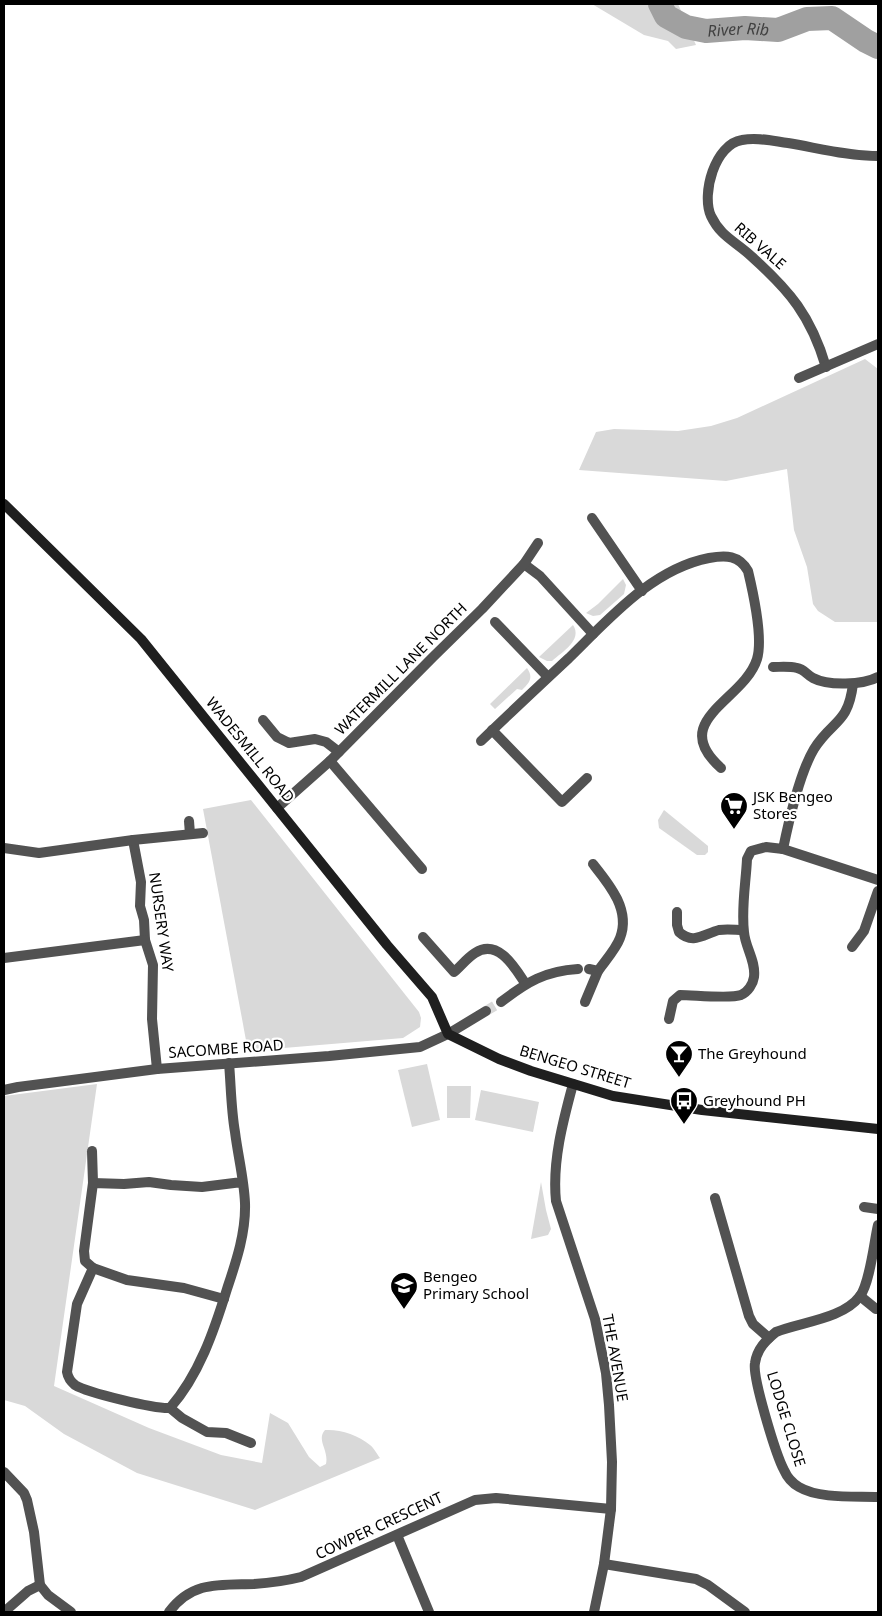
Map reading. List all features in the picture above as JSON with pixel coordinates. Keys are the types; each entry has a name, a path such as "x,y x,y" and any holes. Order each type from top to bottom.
{"main road":[{"name":"WADESMILL ROAD","path":"4,504 141,639 387,945 432,997 448,1034"},
{"name":"BENGEO STREET","path":"448,1034 507,1062 539,1074 613,1096 637,1101 878,1129"}],"street":[{"name":"RIB VALE","path":"826,367 819,342 809,322 793,299 761,264 724,235 712,218 707,207 710,180 716,163 727,147 740,140 760,139 878,156"},
{"path":"799,378 878,344"},
{"path":"592,518 642,591"},
{"name":"WATERMILL LANE NORTH","path":"277,808 330,762 482,609 524,564 538,543"},
{"path":"481,741 593,634 642,591 657,580 693,563 729,556 740,561 748,571 759,649 752,669 710,716 702,730 704,749 709,757 721,768"},
{"path":"524,564 540,576 593,634"},
{"path":"495,622 548,676"},
{"path":"773,667 795,667 802,669 818,680 853,684 878,677"},
{"path":"783,849 789,822 810,758 820,741 846,713 853,684"},
{"path":"263,720 277,737 289,743 315,739 326,742 339,752"},
{"path":"492,730 562,802 587,778"},
{"path":"330,762 422,869"},
{"path":"189,821 190,834"},
{"path":"4,848 39,853 203,832"},
{"name":"NURSERY WAY","path":"133,840 141,882 140,906 144,920 145,940 153,965 152,1019 157,1068"},
{"path":"669,1019 673,1001 680,994 742,995 752,985 754,976 753,965 744,930 747,859 751,851 766,847 783,849 878,880"},
{"path":"585,1002 588,970 620,939 623,925 616,895 593,864"},
{"path":"852,948 864,932 878,891"},
{"path":"677,912 678,932 688,939 700,938 721,930 744,930"},
{"path":"423,937 454,972 475,953 490,949 508,958 526,984"},
{"path":"4,958 145,940"},
{"path":"501,1002 526,984 557,971 588,970"},
{"name":"SACOMBE ROAD","path":"4,1090 157,1068 329,1056 420,1046 448,1034 486,1011"},
{"path":"170,1408 179,1399 210,1340 235,1266 242,1233 245,1204 240,1160 234,1131 229,1063"},
{"name":"THE AVENUE","path":"573,1084 560,1141 555,1175 555,1192 559,1212 600,1339 606,1374 611,1434 611,1509 604,1564 594,1612"},
{"path":"92,1151 93,1183 84,1252 85,1261 93,1268 127,1280 184,1288 224,1299"},
{"path":"93,1183 124,1184 149,1182 194,1187 242,1182"},
{"path":"715,1198 749,1316 753,1324 769,1338 785,1328 838,1312 860,1296 878,1225"},
{"path":"864,1207 878,1210"},
{"path":"93,1268 77,1304 67,1372 68,1378 82,1388 153,1408 170,1408 182,1418 207,1432 226,1432 250,1443"},
{"path":"860,1296 876,1309"},
{"name":"LODGE CLOSE","path":"769,1338 760,1348 757,1355 755,1375 780,1460 787,1476 798,1486 811,1493 878,1497"},
{"path":"4,1472 24,1493 27,1500 34,1532 40,1585 48,1594 72,1612"},
{"name":"COWPER CRESCENT","path":"169,1612 183,1596 202,1588 229,1584 272,1582 301,1577 463,1504 486,1498 611,1509"},
{"path":"397,1535 429,1612"},
{"path":"604,1564 696,1579 708,1585 745,1612"},
{"path":"4,1612 28,1591 40,1585"}],"shaded area":[{"path":"592,4 678,4 696,45 676,49 668,41 644,35"},
{"path":"865,359 878,369 878,622 835,622 818,611 813,604 807,567 794,530 787,469 726,481 579,470 596,432 614,429 678,431 711,426 737,418"},
{"path":"623,579 626,585 624,594 600,615 593,616 586,613 598,604"},
{"path":"573,625 575,636 566,650 552,661 539,657"},
{"path":"527,668 530,680 527,685 522,690 517,689 495,709 490,704"},
{"path":"251,800 419,1012 421,1018 420,1027 403,1038 248,1051 203,809"},
{"path":"664,810 708,846 708,852 705,855 697,855 659,828 658,820"},
{"path":"427,1064 440,1120 412,1127 398,1070"},
{"path":"97,1084 54,1386 149,1428 221,1455 262,1463 270,1413 288,1423 309,1457 320,1467 326,1464 326,1454 322,1441 325,1430 343,1432 360,1438 371,1446 380,1458 255,1510 137,1473 64,1434 25,1406 4,1400 4,1096"},
{"path":"447,1086 471,1086 470,1118 447,1118"},
{"path":"481,1090 539,1102 533,1132 475,1120"},
{"path":"541,1182 551,1229 548,1235 531,1239"}],"waterway":[{"name":"River Rib","path":"660,4 666,16 686,27 706,31 745,28 778,30 807,19 832,18 878,47"}],"tunnel":[{"path":"486,1011 501,1002"}],"place":[{"name":"JSK Bengeo Stores","path":"734,830"},
{"name":"The Greyhound","path":"679,1078"},
{"name":"Greyhound PH","path":"684,1125"},
{"name":"Bengeo Primary School","path":"404,1310"}]}
